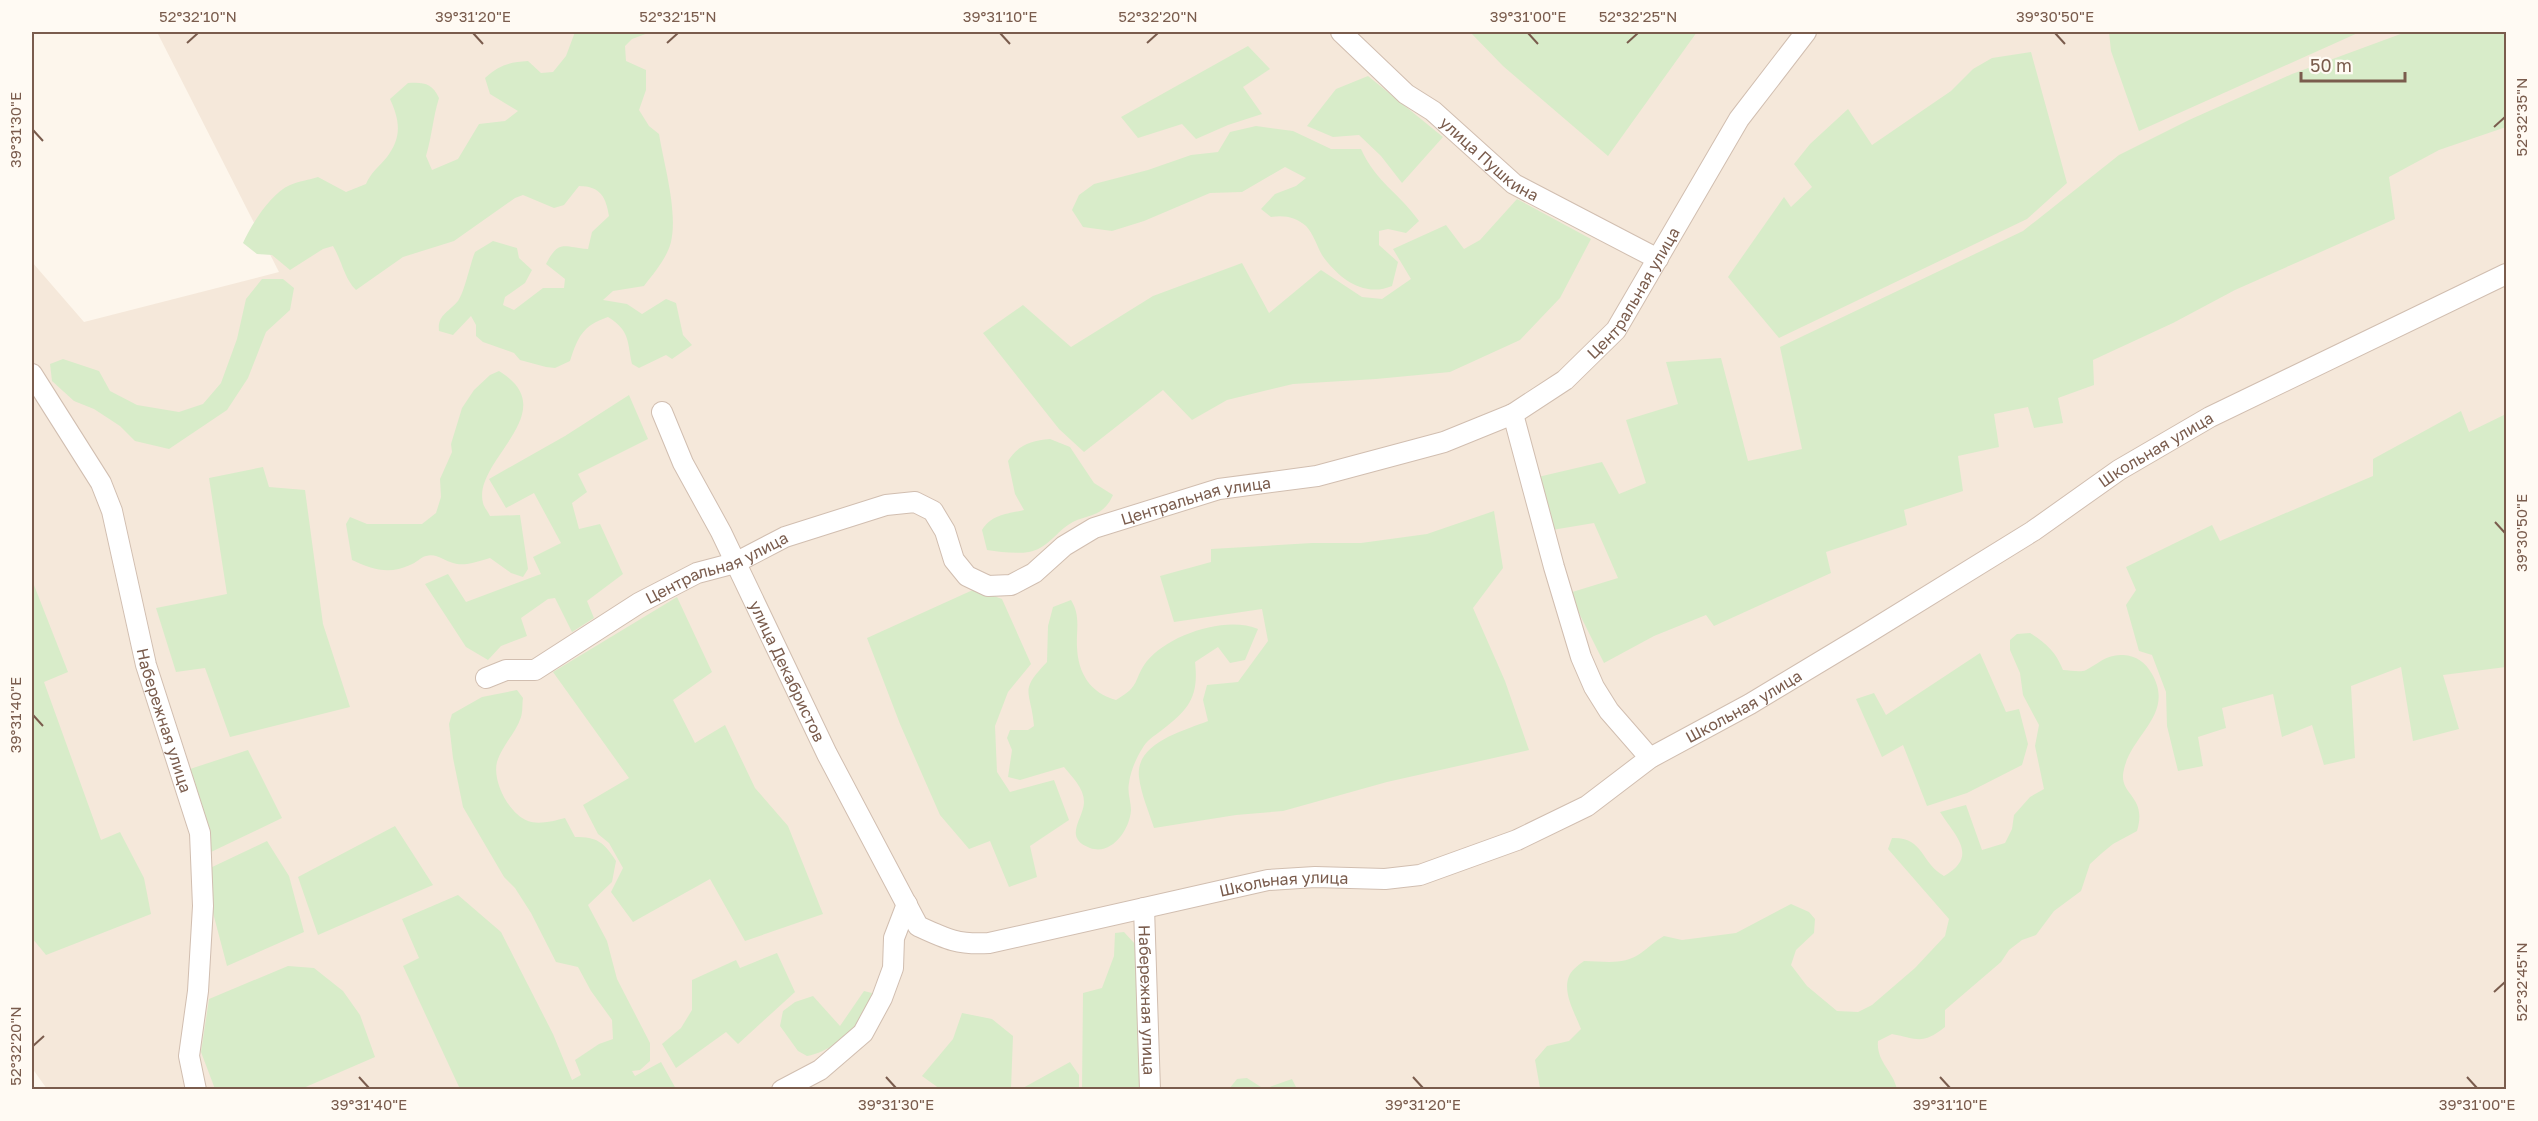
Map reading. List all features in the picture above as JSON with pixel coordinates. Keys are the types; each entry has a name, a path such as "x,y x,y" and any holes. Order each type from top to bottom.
{"street":[{"name":"улица Пушкина","path":"1341,32 1406,94 1433,111 1514,184 1658,259"},
{"name":"Центральная улица","path":"486,678 506,670 535,670 639,603 697,573 735,563 785,537 886,506 915,502 933,511 945,531 954,560 967,576 988,586 1011,585 1034,573 1064,546 1094,528 1220,489 1317,476 1444,442 1513,414 1565,380 1616,330 1739,119 1806,32"},
{"name":"Школьная улица","path":"918,926 965,944 989,943 1268,880 1315,877 1385,879 1420,875 1517,840 1587,806 1650,758 1750,704 1863,636 2033,531 2119,470 2210,417 2506,274"},
{"name":"Набережная улица","path":"32,374 100,483 112,511 146,665 200,833 203,906 198,991 189,1056 196,1089"},
{"name":"улица Декабристов","path":"662,412 683,463 735,563 828,754 918,926"},
{"path":"1513,414 1581,657 1594,687 1609,711 1650,758"},
{"path":"783,1089 820,1070 863,1034 882,998 893,968 894,938 907,904"},
{"name":"Набережная улица","path":"1144,908 1150,1089"}],"shaded area":[{"path":"157,32 2506,32 2506,1089 47,1089 32,1068 32,262 84,322 279,272"}],"green space":[{"path":"575,32 651,32 632,39 625,46 626,61 646,70 646,90 639,110 649,126 659,134 672,202 671,242 663,260 644,286 613,291 603,300 627,304 642,314 666,299 676,303 683,335 692,345 672,359 666,355 639,368 632,364 624,332 608,317 592,324 582,333 570,361 555,368 520,360 514,353 483,342 476,336 476,325 471,316 453,335 439,331 442,317 461,297 475,252 493,241 517,248 519,258 532,270 525,283 505,297 503,305 514,310 543,288 564,288 565,279 546,264 555,251 562,246 588,249 592,232 609,216 604,199 593,188 579,186 564,205 554,208 523,195 515,198 454,241 403,257 356,290 333,246 323,249 290,270 272,255 257,254 243,243 256,219 269,202 290,185 318,177 346,192 366,184 395,143 398,129 390,99 408,83 427,84 439,98 426,156 432,170 458,159 479,124 505,121 518,111 490,94 485,78 500,67 522,61 528,61 541,73 553,72 566,56"},
{"path":"1470,32 1697,32 1608,156 1503,66"},
{"path":"2109,32 2360,32 2139,131 2111,51"},
{"path":"2406,32 2506,32 2506,127 2439,150 2389,177 2395,219 2235,290 2173,323 2093,360 2094,385 2058,398 2063,423 2034,428 2028,407 1994,414 1999,447 1958,456 1963,491 1904,510 1907,525 1826,552 1831,573 1714,626 1706,615 1654,636 1604,663 1569,593 1618,578 1594,523 1552,530 1538,477 1602,462 1619,494 1646,483 1626,420 1678,404 1666,362 1721,358 1748,461 1802,449 1780,347 2023,231 2119,155 2189,120 2292,74"},
{"path":"1248,46 1270,69 1243,87 1262,114 1196,139 1182,124 1138,138 1121,117"},
{"path":"2031,52 2067,183 2027,219 1779,338 1728,277 1784,197 1791,207 1812,187 1794,164 1810,144 1848,109 1872,145 1951,91 1973,69 1992,58"},
{"path":"1368,76 1443,137 1402,183 1381,156 1359,135 1333,137 1307,126 1336,89"},
{"path":"1256,126 1293,131 1331,149 1361,149 1381,179 1419,221 1406,233 1388,229 1379,231 1379,245 1398,262 1392,286 1372,289 1352,284 1328,263 1306,226 1290,217 1271,217 1261,209 1275,194 1296,186 1306,178 1285,167 1242,192 1210,193 1144,221 1112,231 1083,227 1072,210 1079,195 1094,184 1148,170 1191,155 1218,152 1230,132"},
{"path":"1517,199 1591,239 1560,298 1520,340 1450,372 1293,384 1227,400 1192,420 1163,390 1084,452 1059,429 983,333 1023,305 1071,347 1153,296 1242,263 1269,313 1321,270 1362,297 1382,299 1411,279 1393,249 1446,225 1464,249 1480,240"},
{"path":"262,279 283,279 294,288 290,310 266,332 248,378 227,410 169,449 135,441 120,426 94,409 74,401 52,381 50,364 63,359 99,371 110,391 137,405 179,412 203,404 221,383 237,339 246,299"},
{"path":"499,371 517,387 523,403 520,419 512,436 490,470 483,487 483,503 490,516 520,515 528,569 523,577 511,573 490,558 462,564 430,555 395,570 373,568 352,560 346,524 350,517 367,524 422,524 436,513 441,497 440,479 452,452 451,444 462,408 474,390 490,375"},
{"path":"629,395 648,439 578,474 587,492 572,503 579,529 600,524 623,574 587,601 594,618 572,632 555,598 548,599 521,618 527,636 501,646 488,660 466,647 425,584 448,574 466,602 541,574 533,557 561,543 534,493 506,508 489,479 565,436"},
{"path":"2461,411 2469,432 2506,414 2506,667 2443,675 2459,729 2413,741 2401,667 2351,686 2355,758 2324,765 2312,725 2282,737 2273,694 2222,708 2226,728 2198,737 2203,766 2178,771 2167,726 2166,692 2152,655 2139,651 2126,605 2136,590 2126,567 2212,525 2220,541 2373,476 2373,459"},
{"path":"1050,439 1070,447 1094,483 1113,495 1109,503 1104,509 1074,521 1045,545 1035,550 1019,553 987,550 982,530 986,525 1001,516 1024,510 1015,494 1008,461 1026,444"},
{"path":"263,467 269,487 305,490 323,624 350,707 230,737 205,668 176,672 156,608 227,594 209,478"},
{"path":"1494,511 1503,568 1473,608 1505,681 1529,750 1387,782 1283,811 1236,815 1154,828 1139,777 1140,765 1145,755 1152,747 1174,734 1208,721 1203,700 1207,685 1238,682 1268,641 1262,609 1174,622 1160,576 1211,562 1211,549 1312,543 1361,543 1427,534"},
{"path":"32,580 68,672 44,682 101,840 120,832 144,878 151,914 46,955 32,938"},
{"path":"975,589 1002,599 1031,664 1008,692 995,726 997,772 1010,792 1054,780 1069,820 1030,846 1037,877 1009,887 990,841 969,849 940,815 900,724 867,638"},
{"path":"677,597 712,672 673,700 695,743 725,725 755,788 788,826 823,914 745,941 710,879 633,922 611,892 623,868 609,843 598,834 583,805 629,778 553,672"},
{"path":"1071,600 1077,617 1077,647 1083,673 1092,687 1116,700 1130,690 1142,668 1156,652 1183,636 1198,630 1230,624 1258,629 1245,660 1230,663 1218,647 1195,662 1195,684 1190,701 1179,715 1150,739 1136,761 1129,786 1131,810 1127,825 1112,845 1098,849 1090,848 1077,839 1076,827 1084,802 1077,783 1064,767 1020,780 1008,777 1012,750 1007,738 1010,730 1028,730 1034,726 1028,692 1032,680 1047,662 1048,626 1053,607"},
{"path":"2030,633 2050,648 2063,670 2084,671 2108,657 2123,655 2140,660 2152,674 2158,688 2155,712 2128,757 2123,778 2139,810 2137,831 2113,844 2090,864 2081,891 2054,911 2036,935 2022,940 2009,950 2001,962 1945,1010 1945,1027 1925,1038 1914,1039 1892,1034 1878,1041 1882,1060 1897,1089 1542,1090 1540,1088 1535,1060 1547,1046 1569,1041 1581,1029 1567,988 1570,974 1584,961 1627,960 1664,936 1682,940 1736,933 1791,904 1809,912 1815,919 1814,933 1796,950 1791,965 1807,986 1837,1011 1858,1012 1872,1005 1915,968 1945,936 1949,919 1888,849 1892,838 1910,842 1944,876 1955,869 1962,854 1958,838 1940,812 1966,805 1982,850 2005,843 2012,829 2014,815 2030,797 2044,789 2035,746 2039,725 2023,695 2020,673 2010,650 2010,640 2017,634"},
{"path":"1980,653 2006,712 2019,709 2028,744 2022,765 1967,793 1927,806 1903,745 1882,757 1856,699 1874,693 1886,715"},
{"path":"517,690 523,698 522,715 497,762 497,778 503,796 514,812 528,821 536,823 565,818 575,837 589,838 599,842 608,849 616,861 612,882 588,905 607,941 617,979 650,1043 650,1061 640,1070 632,1071 635,1076 661,1062 676,1089 460,1089 403,966 419,958 402,919 458,895 501,932 553,1034 572,1080 581,1075 575,1060 599,1044 613,1039 612,1020 591,991 578,967 556,962 531,913 515,888 504,877 463,807 453,758 449,724 452,714 482,697"},
{"path":"248,750 282,818 211,852 190,769"},
{"path":"395,826 433,885 318,935 298,877"},
{"path":"267,841 289,876 304,932 227,966 212,909 208,869"},
{"path":"1124,932 1135,944 1143,1089 1082,1090 1083,993 1102,988 1114,956 1115,933"},
{"path":"777,953 795,992 738,1044 726,1032 676,1068 662,1044 681,1028 692,1010 692,980 736,960 740,968"},
{"path":"288,966 314,968 343,991 360,1015 375,1057 301,1089 215,1089 201,1052 209,999"},
{"path":"864,991 872,993 869,1004 857,1024 839,1042 818,1053 807,1056 798,1051 780,1026 783,1011 795,1002 813,996 840,1026"},
{"path":"962,1013 992,1019 1013,1036 1011,1089 940,1089 922,1076 953,1039"},
{"path":"1070,1062 1079,1075 1079,1089 1021,1089"},
{"path":"1247,1078 1264,1089 1229,1089 1237,1079"},
{"path":"1292,1079 1297,1089 1264,1089"}]}
